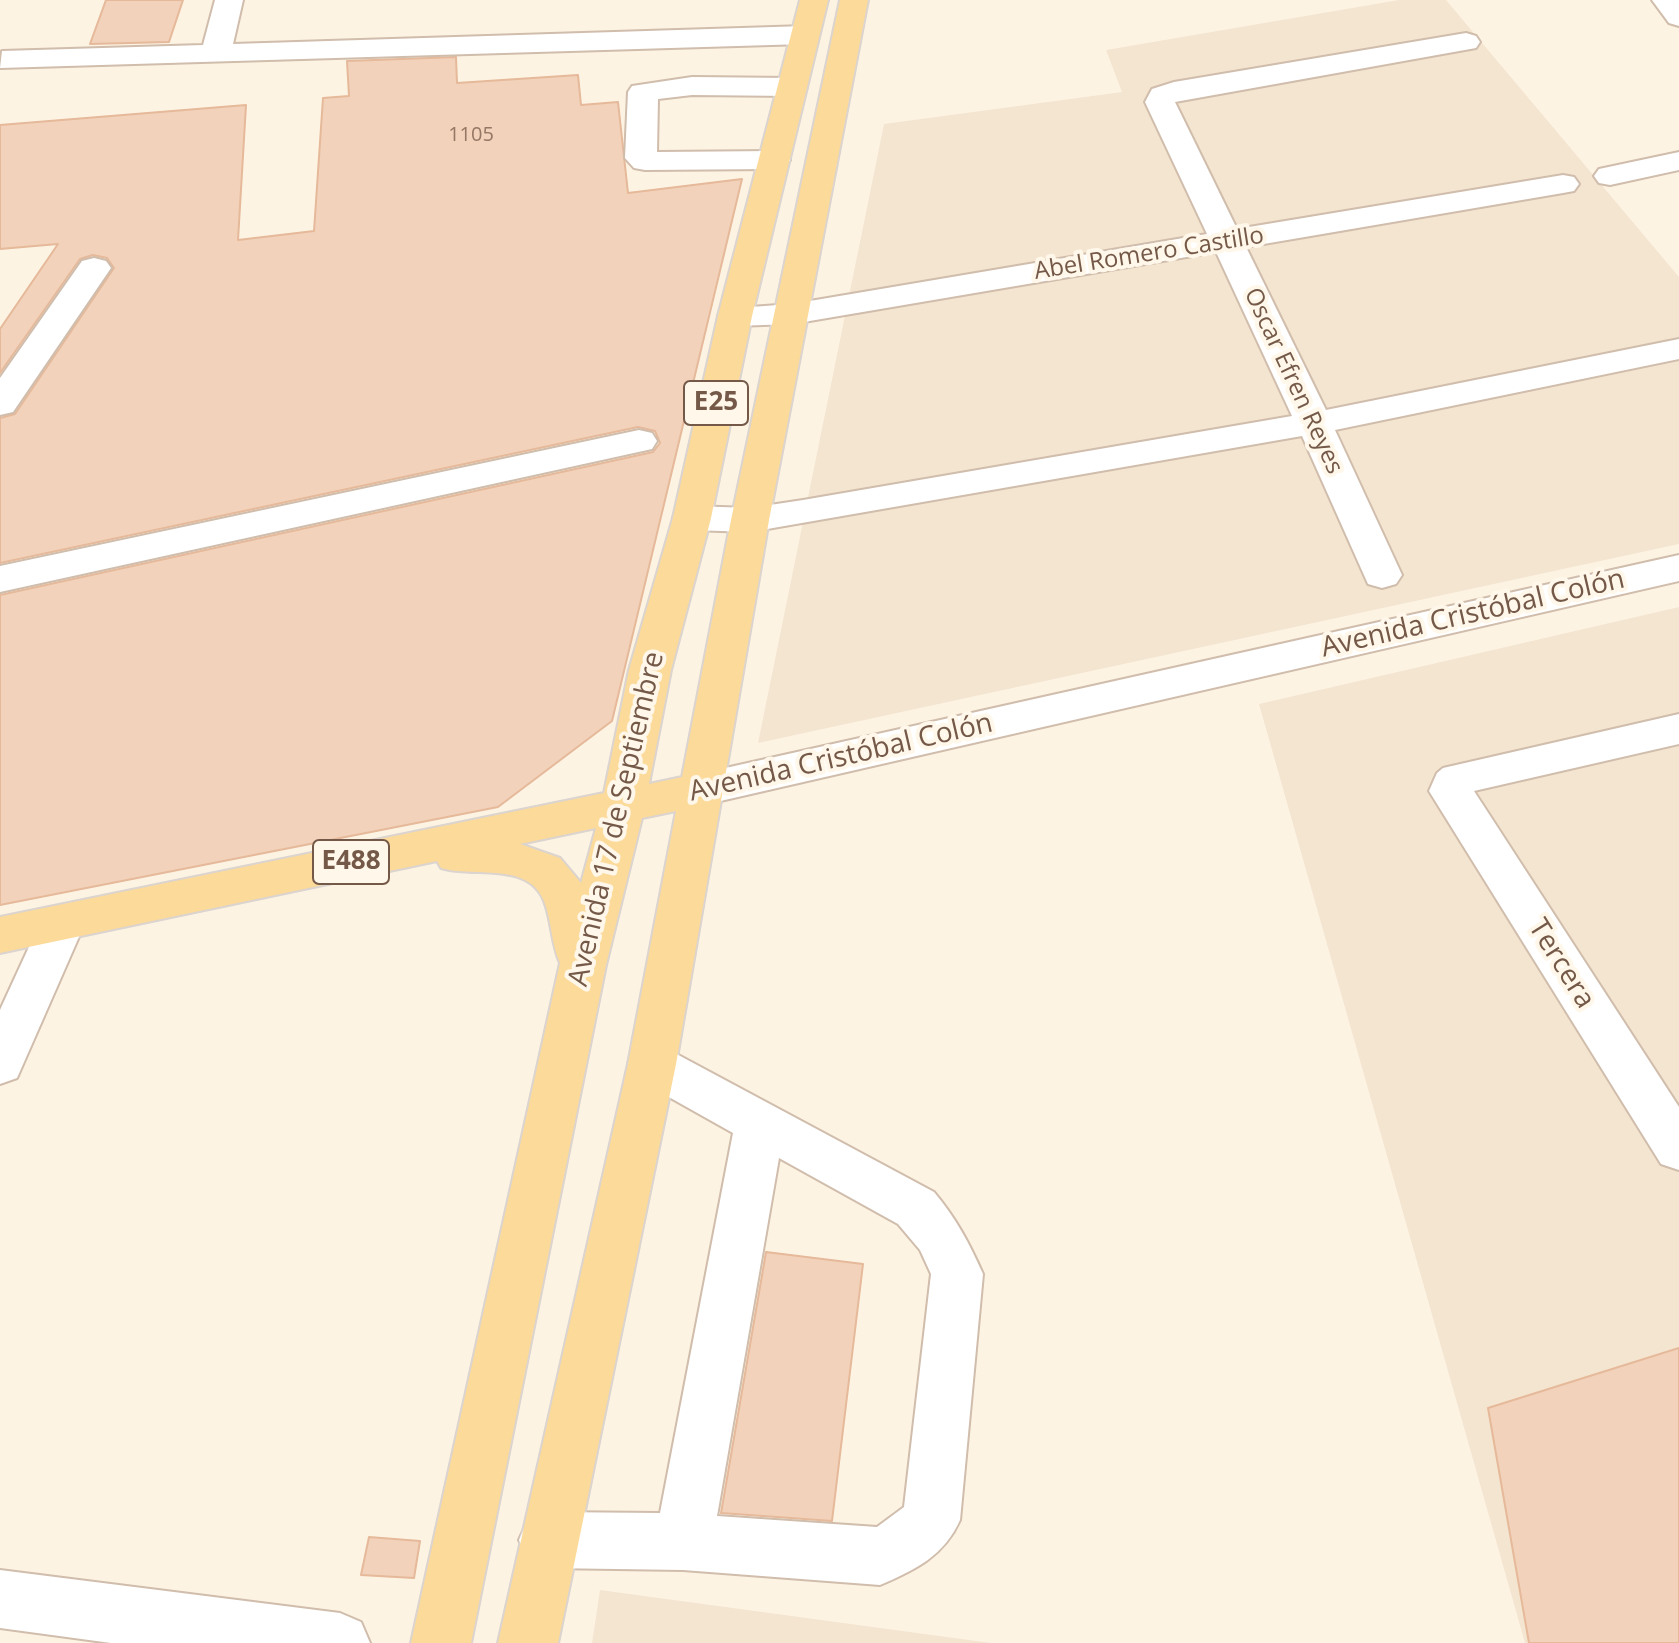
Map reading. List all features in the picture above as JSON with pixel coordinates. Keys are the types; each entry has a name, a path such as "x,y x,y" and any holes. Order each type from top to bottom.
{"main road":[{"name":"Avenida 17 de Septiembre","path":"441,1643 583,965 623,806 650,670 692,518 735,316 814,0"},
{"name":"E25","path":"528,1643 652,1064 750,520 854,0"},
{"name":"Avenida Cristóbal Colón","path":"0,935 703,789"},
{"path":"319,869 466,855 517,859 551,874 567,899 583,965"}],"street":[{"path":"216,53 229,0"},
{"path":"1666,0 1679,17"},
{"path":"2,60 805,35"},
{"name":"Oscar Efren Reyes","path":"1382,575 1314,423 1160,102 1163,95 1174,91 1466,42"},
{"path":"774,160 645,161 641,158 643,92 692,86 792,87"},
{"path":"1610,176 1679,161"},
{"name":"Abel Romero Castillo","path":"735,316 792,314 1563,184"},
{"path":"0,404 94,268"},
{"path":"692,518 750,520 1314,423 1679,349"},
{"path":"0,579 639,441"},
{"name":"Avenida Cristóbal Colón","path":"703,789 1679,568"},
{"name":"Tercera","path":"1679,729 1458,779 1452,784 1451,791 1679,1149"},
{"path":"0,1064 62,923"},
{"path":"548,1540 683,1542 880,1556 908,1542 931,1520 957,1274 939,1235 916,1208 652,1064"},
{"path":"683,1542 760,1123"},
{"path":"0,1599 340,1643"}],"shaded area":[{"path":"1399,0 1446,0 1679,277 1679,544 758,743 884,124 1122,92 1106,50"},
{"path":"1679,607 1679,1643 1525,1643 1259,704"},
{"path":"600,1590 991,1643 592,1643"}],"building":[{"path":"106,0 183,0 169,42 90,44"},
{"path":"456,57 457,83 578,75 581,105 618,102 628,193 742,179 612,721 498,807 0,905 0,595 653,452 660,443 655,431 638,427 0,563 0,418 15,414 114,268 107,258 93,255 80,259 0,373 0,329 58,244 0,249 0,125 246,105 238,240 314,231 323,98 349,96 347,61"},
{"path":"766,1252 863,1264 832,1521 721,1513"},
{"path":"1679,1348 1679,1643 1529,1643 1488,1408"},
{"path":"369,1537 420,1541 414,1578 361,1575"}]}
